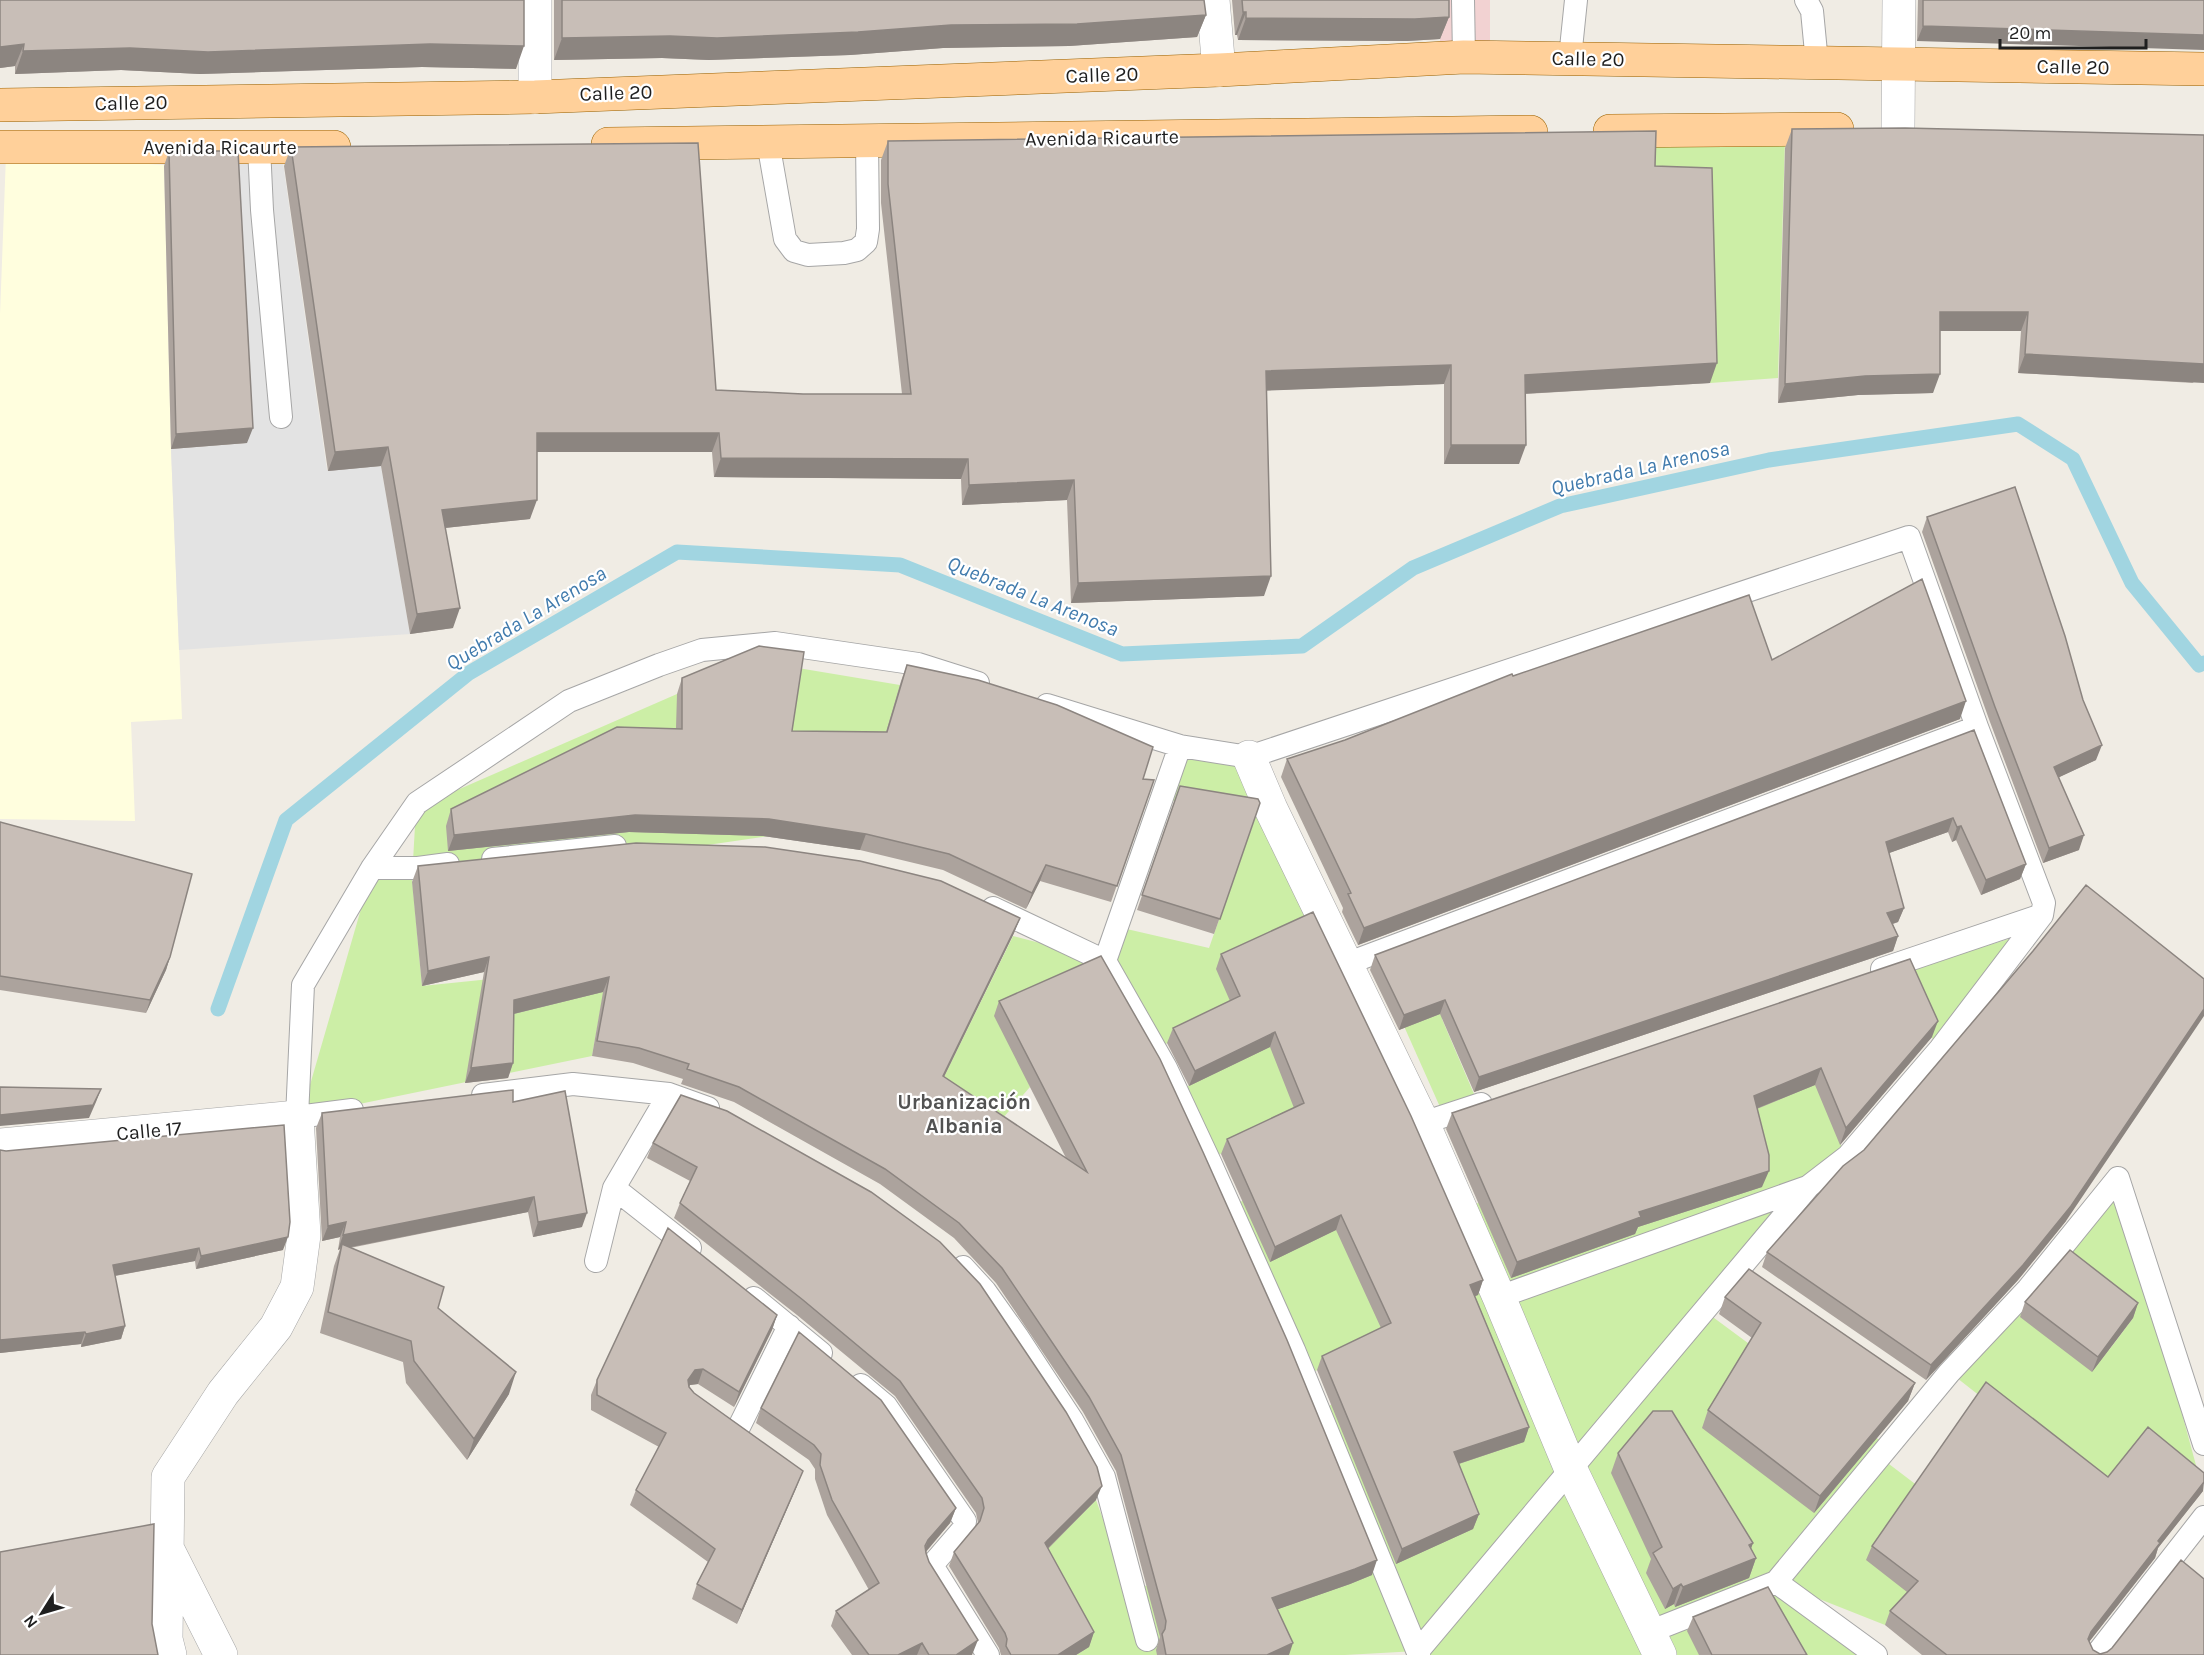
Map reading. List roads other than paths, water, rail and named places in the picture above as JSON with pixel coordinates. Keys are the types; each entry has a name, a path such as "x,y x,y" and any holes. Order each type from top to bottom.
{"main road":[{"name":"Calle 20","path":"0,105 535,97 1219,70 1464,57 2204,69"},
{"name":"Avenida Ricaurte","path":"577,144 1889,128"},
{"name":"Avenida Ricaurte","path":"0,147 364,147"}],"street":[{"path":"535,0 535,97"},
{"path":"1213,0 1219,70"},
{"path":"1889,128 1898,65 1899,0"},
{"path":"1249,757 1271,809 1423,1124 1499,1297 1570,1469 1654,1644"},
{"path":"170,1655 166,1639 168,1477 223,1393 276,1327 297,1287 304,1235 297,1117"},
{"name":"Calle 17","path":"0,1145 297,1117"},
{"path":"167,1548 221,1655"}],"lane":[{"path":"1463,0 1464,57"},
{"path":"1570,58 1576,0"},
{"path":"1806,0 1812,11 1817,63"},
{"path":"768,142 785,239 794,251 808,255 857,250 866,242 868,229 867,140"},
{"path":"259,147 262,210 281,417"},
{"path":"971,897 1106,961 1166,1068 1210,1162 1294,1350 1419,1653 1570,1469 1809,1186 1848,1156 1940,1049 2042,915 2044,903 1977,727 1909,537 1249,757 1180,746 1032,700"},
{"path":"378,1107 297,1117 303,985 372,868 417,802 569,701 659,664 702,650 775,643 918,664 997,689"},
{"path":"1346,964 1977,727"},
{"path":"1106,961 1180,746"},
{"path":"372,868 418,868 572,850 640,845"},
{"path":"1862,976 2042,915"},
{"path":"458,1098 573,1084 669,1094 727,1114"},
{"path":"596,1261 614,1188 669,1094"},
{"path":"1423,1124 1502,1097"},
{"path":"1654,1644 1776,1582 1949,1373 2028,1289 2118,1178 2204,1444"},
{"path":"1499,1297 1809,1186"},
{"path":"614,1188 706,1261"},
{"path":"951,1255 985,1291 1017,1336 1072,1420 1104,1477 1147,1640"},
{"path":"1740,1268 1759,1281"},
{"path":"734,1282 886,1406 965,1521 964,1528 933,1564 934,1570 988,1655"},
{"path":"758,1440 730,1421 789,1326"},
{"path":"1910,1386 1929,1399"},
{"path":"2096,1655 2204,1517"},
{"path":"1776,1582 1876,1655"}],"waterway":[{"name":"Quebrada La Arenosa","path":"218,1009 286,820 469,673 677,552 900,565 1122,654 1302,646 1413,568 1560,506 1769,460 2018,424 2073,459 2132,583 2199,665 2204,663"}],"district":[{"name":"Urbanización Albania","path":"964,1114"}]}
